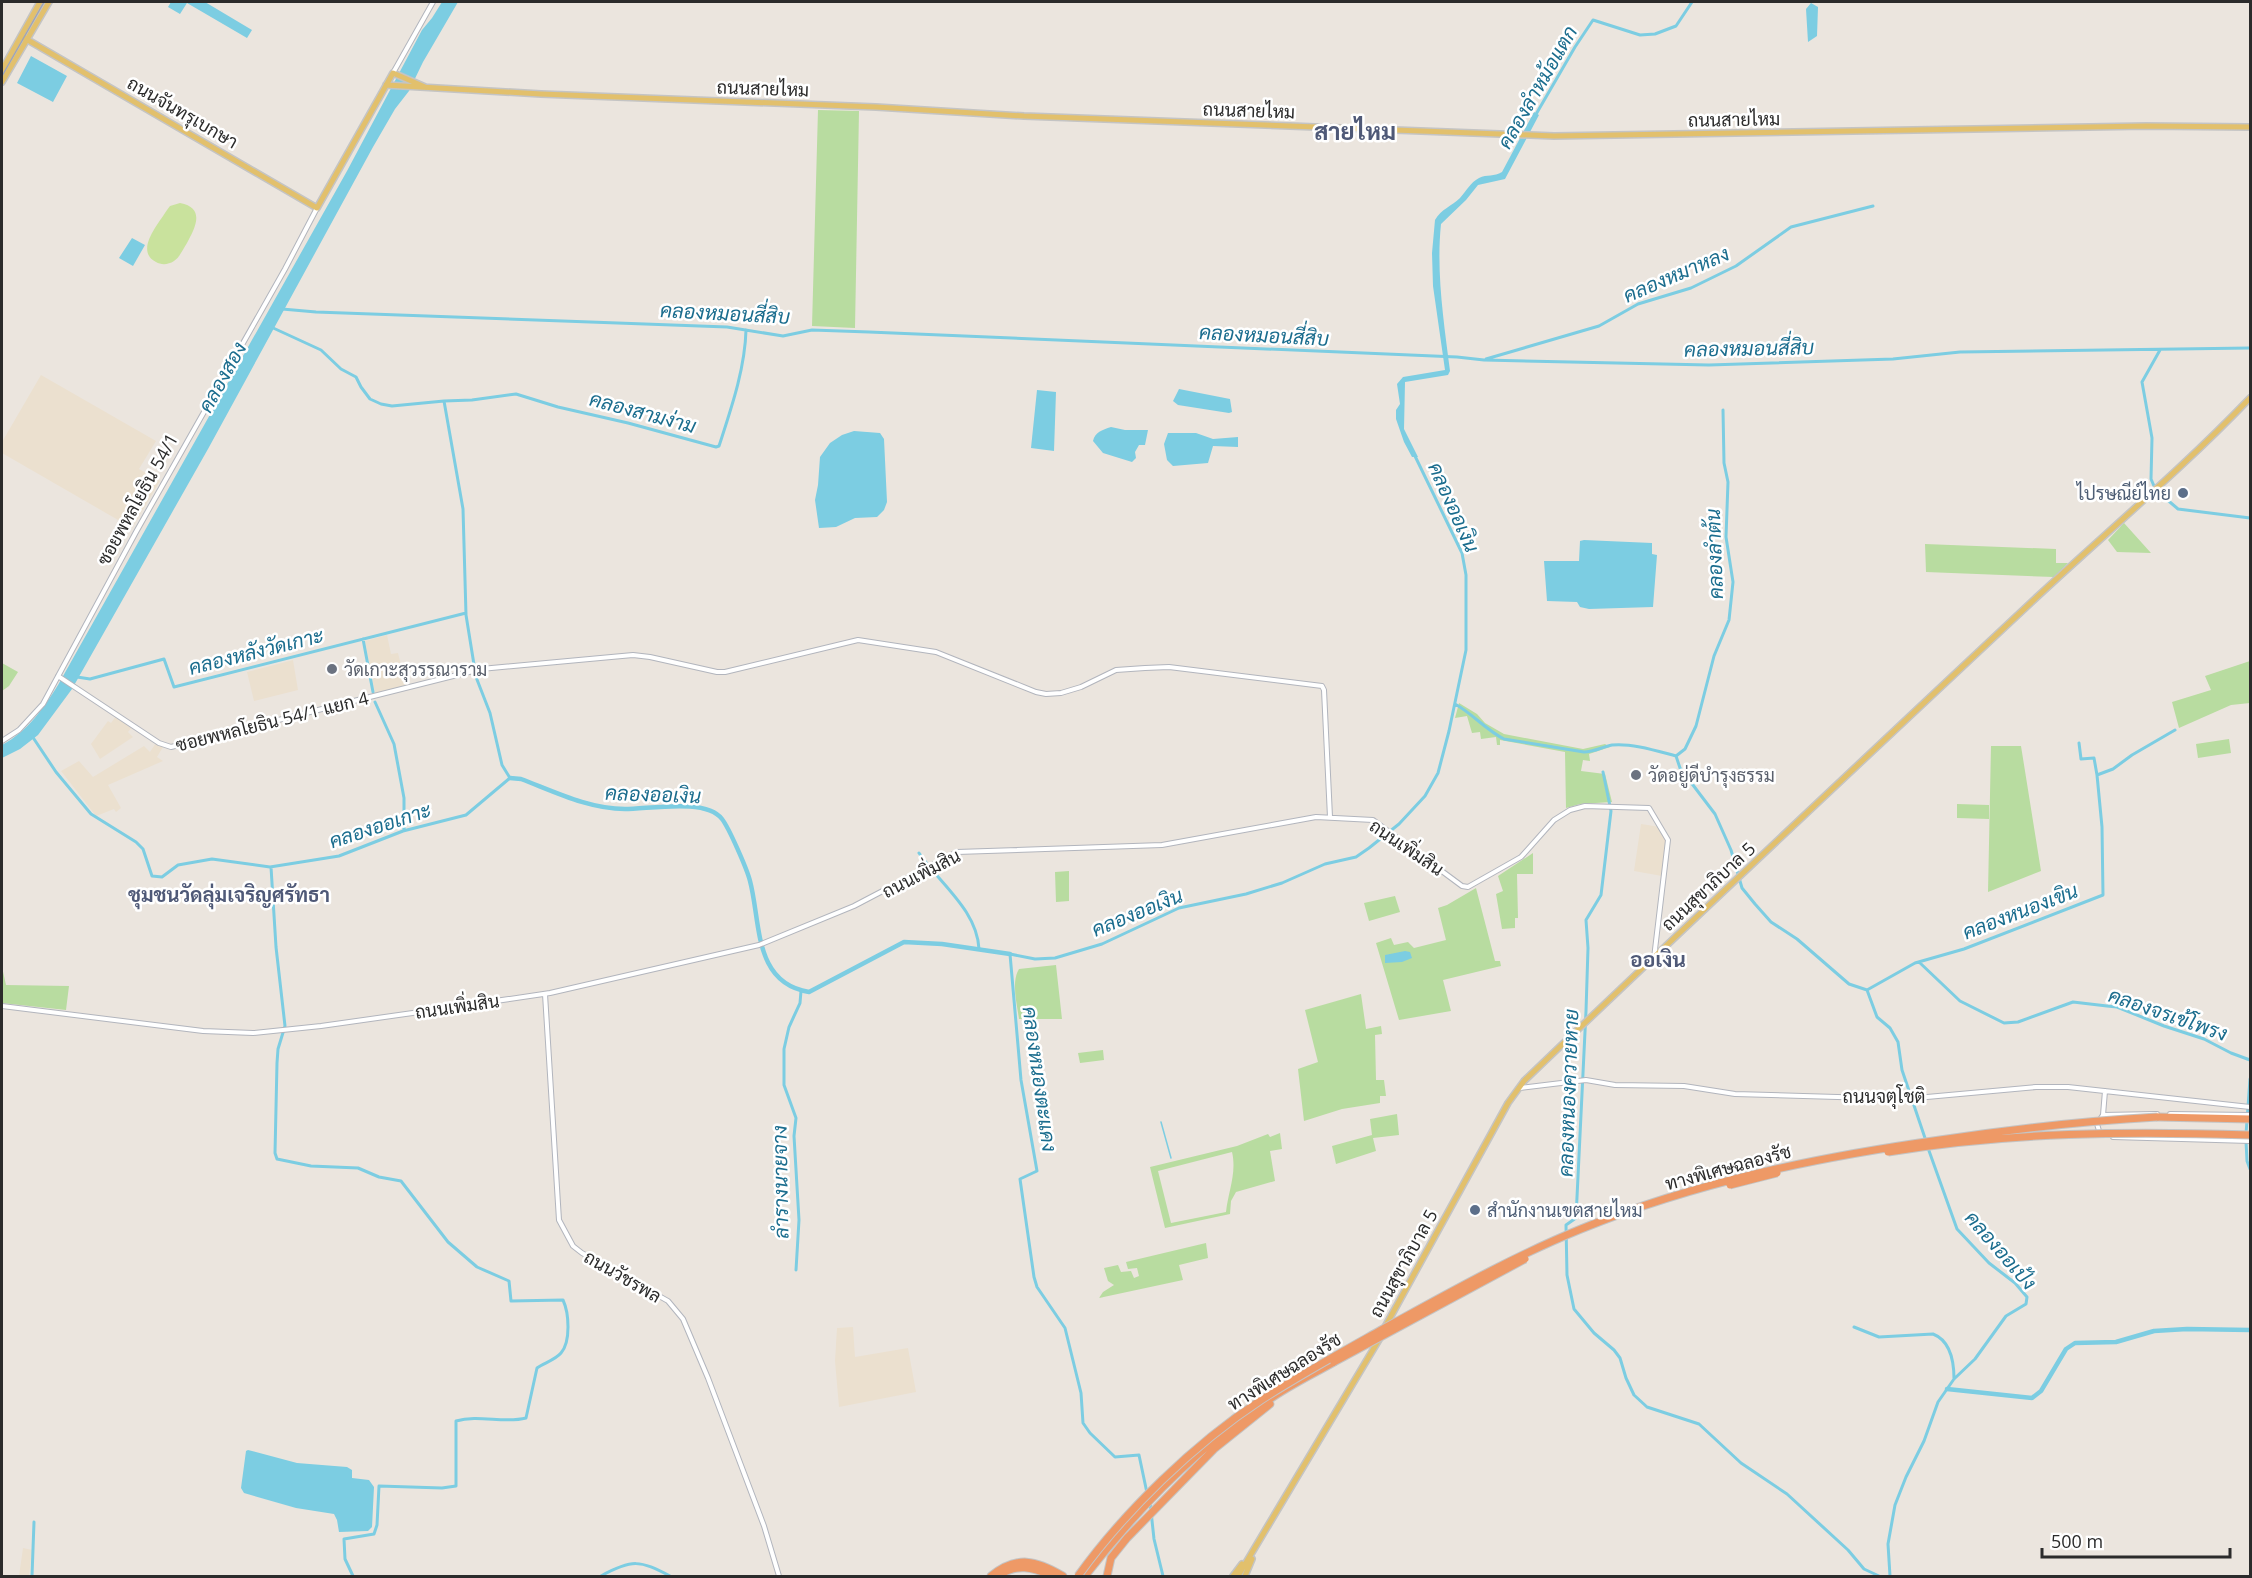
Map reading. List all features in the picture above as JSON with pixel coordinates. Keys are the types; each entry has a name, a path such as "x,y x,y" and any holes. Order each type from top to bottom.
{"highway":[{"name":"ทางพิเศษฉลองรัช","path":"1078,1576 1110,1535 1160,1484 1211,1437 1258,1402 1323,1362 1455,1290 1524,1254 1583,1228 1661,1200 1742,1177 1879,1149 1995,1132 2157,1117 2214,1119 2250,1116"},
{"name":"ทางพิเศษฉลองรัช","path":"1085,1576 1115,1538 1157,1492 1214,1440 1270,1399 1433,1307 1553,1245 1621,1218 1728,1185 1861,1156 1997,1139 2059,1134 2148,1131 2248,1139"},
{"path":"1107,1576 1111,1558 1116,1550 1214,1449 1315,1372"},
{"path":"991,1576 1004,1567 1025,1562 1042,1564 1063,1576"},
{"path":"1001,1575 1018,1568 1031,1568 1052,1576"}],"main road":[{"path":"2,69 40,2"},
{"path":"2,82 30,39 49,2"},
{"name":"ถนนจันทรุเบกษา","path":"22,34 317,208"},
{"name":"ถนนสายไหม","path":"395,74 416,85"},
{"name":"ซอยพหลโยธิน 54/1","path":"317,208 395,74"},
{"name":"ถนนสายไหม","path":"389,86 416,85 519,93 876,107 1024,116 1520,135 1605,136 2134,126 2250,127"},
{"name":"ถนนสุขาภิบาล 5","path":"1238,1576 1370,1357 1420,1262 1508,1103 1518,1089 1586,1022 2039,596 2206,443 2250,398"},
{"name":"ถนนสุขาภิบาล 5","path":"1233,1576 1258,1544"},
{"name":"ถนนสุขาภิบาล 5","path":"1245,1576 1258,1544"}],"street":[{"path":"395,74 434,2"},
{"name":"ซอยพหลโยธิน 54/1","path":"2,741 19,730 43,704 61,678 136,532 285,269 317,208"},
{"name":"ซอยพหลโยธิน 54/1 แยก 4","path":"61,678 159,743 173,747 473,670 633,656 650,657 725,672 858,640 934,652 1046,694 1081,687 1116,670 1168,668 1322,686 1330,817"},
{"name":"ถนนเพิ่มสิน","path":"2,1006 221,1032 256,1033 545,994 759,945 854,906 948,855 966,850 1162,845 1299,819 1330,817 1373,820 1462,886 1468,887 1521,857 1554,820 1567,811 1585,806 1649,808 1667,838 1654,958"},
{"name":"ถนนวัชรพล","path":"545,994 559,1220 573,1246 668,1301 683,1319 764,1526 779,1576"},
{"name":"ถนนจตุโชติ","path":"1518,1089 1583,1080 1614,1085 1684,1086 1735,1094 1916,1099 2036,1087 2068,1087 2250,1107"},
{"path":"2105,1091 2103,1114 2098,1119 2097,1128 2100,1134 2248,1139"},
{"path":"2103,1114 2241,1117"}],"shaded area":[{"path":"41,375 156,441 139,469 160,481 132,528 2,453 2,442"},
{"path":"387,635 391,654 398,653 406,686 375,693 365,641"},
{"path":"293,660 298,690 254,701 247,672"},
{"path":"116,716 132,727 128,732 133,737 100,759 91,744 108,721 111,723"},
{"path":"156,743 163,747 157,757 163,761 108,785 121,808 116,812 114,809 96,816 61,771 79,761 93,777 144,746 150,752"},
{"path":"1641,824 1660,827 1667,841 1662,876 1634,871"},
{"path":"853,1327 855,1357 908,1348 916,1392 839,1407 835,1361 837,1328"},
{"path":"23,1548 32,1550 29,1576 19,1576"}],"green space":[{"path":"818,110 859,111 855,328 812,326"},
{"path":"180,203 193,209 196,214 193,231 176,259 167,264 158,263 150,257 147,251 150,237 170,206"},
{"path":"2124,523 2151,553 2117,552 2108,540"},
{"path":"1925,544 2056,549 2056,563 2068,563 2054,577 1926,572"},
{"path":"2250,661 2250,703 2231,705 2179,728 2172,702 2211,690 2205,676"},
{"path":"2,663 18,672 9,686 2,691"},
{"path":"1459,703 1504,734 1583,749 1605,744 1610,747 1589,754 1590,761 1583,760 1581,771 1605,774 1612,802 1580,804 1566,808 1565,752 1500,740 1500,745 1497,745 1496,737 1481,739 1480,732 1472,733 1467,716 1455,718"},
{"path":"2229,739 2231,753 2198,758 2196,744"},
{"path":"1991,746 2021,746 2041,871 1988,892"},
{"path":"1957,804 1989,805 1989,819 1957,818"},
{"path":"1533,853 1533,874 1517,874 1518,918 1515,918 1515,928 1502,929 1496,894 1503,891 1498,876"},
{"path":"1069,871 1069,901 1056,902 1055,872"},
{"path":"1476,888 1495,961 1500,961 1501,966 1443,980 1451,1011 1399,1020 1376,943 1391,938 1394,945 1408,942 1414,948 1446,940 1438,908"},
{"path":"1395,896 1400,912 1369,921 1364,903"},
{"path":"1056,965 1062,1019 1019,1019 1015,980 1019,969"},
{"path":"2,967 6,985 69,986 66,1010 2,1003"},
{"path":"1361,994 1366,1029 1381,1026 1382,1034 1375,1035 1376,1080 1384,1080 1386,1096 1380,1096 1380,1103 1342,1109 1304,1121 1298,1069 1318,1062 1305,1010"},
{"path":"1103,1050 1104,1060 1080,1063 1078,1053"},
{"path":"1397,1114 1399,1135 1373,1138 1376,1151 1336,1164 1332,1146 1372,1135 1370,1119"},
{"path":"1280,1133 1282,1149 1270,1151 1275,1181 1236,1192 1231,1201 1230,1214 1165,1228 1150,1167 1237,1146 1268,1134 1270,1137","holes":["1232,1152 1233,1175 1226,1212 1171,1223 1158,1171"]},
{"path":"1206,1243 1208,1258 1179,1265 1183,1280 1099,1298 1103,1292 1114,1285 1108,1281 1104,1268 1118,1265 1121,1272 1131,1271 1134,1278 1139,1276 1137,1268 1128,1269 1126,1262"}],"water":[{"path":"171,2 205,2 252,30 247,38 187,3 180,14 168,7"},
{"path":"442,2 458,2 409,91 395,109 373,147 208,449 72,689 38,735 20,749 2,758 2,745 20,733 41,711 58,685 347,171 422,30"},
{"path":"1811,3 1818,7 1817,36 1808,42 1806,9"},
{"path":"31,56 67,76 53,102 17,83"},
{"path":"1534,112 1539,115 1505,179 1478,185 1441,224 1440,279 1450,371 1448,375 1405,382 1404,429 1418,457 1412,457 1396,419 1396,410 1400,404 1397,384 1403,377 1445,370 1433,286 1432,253 1435,220 1476,180 1502,172"},
{"path":"132,238 145,245 133,266 119,258"},
{"path":"1179,389 1230,399 1232,412 1178,405 1173,401"},
{"path":"1037,390 1056,392 1054,451 1031,448"},
{"path":"1111,427 1125,430 1148,430 1145,445 1139,445 1135,452 1136,458 1132,462 1103,453 1093,441 1097,433"},
{"path":"854,431 880,433 884,439 887,502 884,510 877,517 855,518 836,527 819,528 815,500 820,457 830,443"},
{"path":"1168,433 1196,433 1213,439 1238,437 1238,447 1213,446 1208,463 1173,466 1167,460 1164,444"},
{"path":"1580,541 1652,543 1652,554 1657,555 1653,607 1589,609 1580,607 1577,602 1547,601 1544,561 1579,561"},
{"path":"1410,952 1412,958 1402,962 1385,963 1385,955"},
{"path":"248,1450 297,1463 347,1467 352,1470 352,1478 369,1480 374,1487 372,1527 368,1531 339,1532 334,1514 296,1508 244,1493 241,1488"}],"waterway":[{"name":"คลองลำหม้อแตก","path":"1535,116 1593,20 1640,35 1655,34 1676,26 1692,2"},
{"name":"คลองหมาหลง","path":"1486,359 1599,326 1638,304 1691,288 1736,266 1791,227 1873,206"},
{"name":"คลองหมอนสี่สิบ","path":"282,309 727,327 783,336 812,330 1484,360 1709,365 1893,359 1960,352 2250,348"},
{"name":"คลองสามง่าม","path":"32,736 56,772 91,814 136,842 143,849 152,876 162,877 178,865 212,859 270,867 339,856 403,831 466,815 510,778 502,765 490,713 476,677 466,615 463,509 444,401 392,406 381,404 370,399 356,377 341,369 321,350 271,327"},
{"name":"คลองสามง่าม","path":"444,401 516,394 558,407 716,447 719,446 737,389 746,330"},
{"path":"2154,486 2151,479 2152,438 2142,382 2160,350"},
{"name":"คลองลำต้น","path":"1676,756 1685,749 1696,726 1714,656 1729,620 1733,582 1726,537 1728,482 1724,463 1723,410"},
{"name":"คลองออเงิน","path":"1147,1493 1139,1455 1115,1457 1083,1423 1081,1393 1065,1328 1037,1287 1034,1277 1020,1179 1037,1171 1021,1080 1010,954 1035,959 1055,958 1102,944 1179,908 1246,894 1282,883 1325,864 1356,857 1399,824 1425,796 1438,773 1466,650 1466,575 1462,553 1414,454"},
{"path":"2158,492 2178,509 2250,518"},
{"name":"คลองหลังวัดเกาะ","path":"77,677 90,679 164,659 174,687 466,613"},
{"path":"363,639 373,692"},
{"name":"คลองออเกาะ","path":"375,702 394,744 404,798 404,830"},
{"name":"คลองหนองเขิน","path":"1455,704 1504,739 1584,752 1612,745 1628,745 1676,756 1680,768 1715,814 1731,850 1742,888 1755,904 1771,922 1797,939 1849,984 1867,990 1915,963 1964,949 2103,895 2102,827 2097,775 2113,769 2175,730"},
{"path":"2079,743 2081,759 2094,758 2097,775"},
{"name":"คลองหนองควายหาย","path":"1603,772 1611,811 1601,895 1586,920 1588,948 1586,1011 1576,1218 1566,1225 1567,1275 1574,1309 1594,1333 1620,1358 1634,1395 1647,1407 1699,1424 1741,1463 1787,1494 1848,1550 1864,1569 1879,1576"},
{"name":"คลองออเงิน","path":"510,778 521,779 572,799 598,806 625,809 677,806 704,809 714,813 722,819 729,831 748,875 759,932 769,964 778,977 791,986 809,992 904,942 942,944 1010,954"},
{"path":"919,853 965,910 977,935 979,949"},
{"path":"271,867 276,947 285,1026 278,1049 277,1063 275,1153 277,1159 311,1166 358,1168 379,1177 401,1181 448,1242 477,1267 509,1281 511,1301 563,1300 568,1319 568,1334 561,1353 537,1368 526,1418 518,1420 474,1418 456,1421 456,1486 442,1488 379,1486 377,1525 374,1534 344,1539 345,1559 353,1576"},
{"name":"คลองจรเข้โพรง","path":"1919,962 1960,1001 2004,1023 2018,1022 2073,1002 2117,1007 2204,1039 2250,1060"},
{"name":"คลองออเป้ง","path":"1867,990 1877,1017 1890,1028 1898,1042 1902,1070 1926,1141"},
{"name":"ลำรางนายจาง","path":"796,1270 799,1220 794,1136 796,1118 784,1085 784,1049 789,1027 800,1003 801,991"},
{"path":"2246,1134 2250,1079"},
{"path":"1161,1122 1171,1158"},
{"path":"2246,1141 2247,1161 2250,1169"},
{"name":"คลองออเป้ง","path":"1890,1576 1888,1544 1895,1505 1924,1441 1938,1402 1954,1379 1975,1359 2006,1316 2026,1304 2027,1297 2015,1283 1989,1263 1957,1229 1928,1148"},
{"path":"1854,1327 1879,1337 1933,1334 1939,1337 1948,1347 1954,1379"},
{"path":"1947,1389 2032,1398 2041,1391 2066,1349 2075,1343 2116,1342 2154,1331 2250,1330"},
{"name":"คลองหนองตะแคง","path":"1150,1502 1154,1539 1163,1576"},
{"path":"32,1576 34,1522"},
{"path":"601,1576 629,1564 643,1564 670,1576"}],"railway":[{"path":"2,76 44,2"}],"place":[{"name":"ไปรษณีย์ไทย","path":"2183,493"},
{"name":"วัดเกาะสุวรรณาราม","path":"332,669"},
{"name":"วัดอยู่ดีบำรุงธรรม","path":"1636,775"},
{"name":"สำนักงานเขตสายไหม","path":"1475,1210"}],"district":[{"name":"สายไหม","path":"1355,130"},
{"name":"ชุมชนวัดลุ่มเจริญศรัทธา","path":"229,894"},
{"name":"ออเงิน","path":"1658,959"}],"water label":[{"name":"คลองสอง","path":"222,377"}]}
